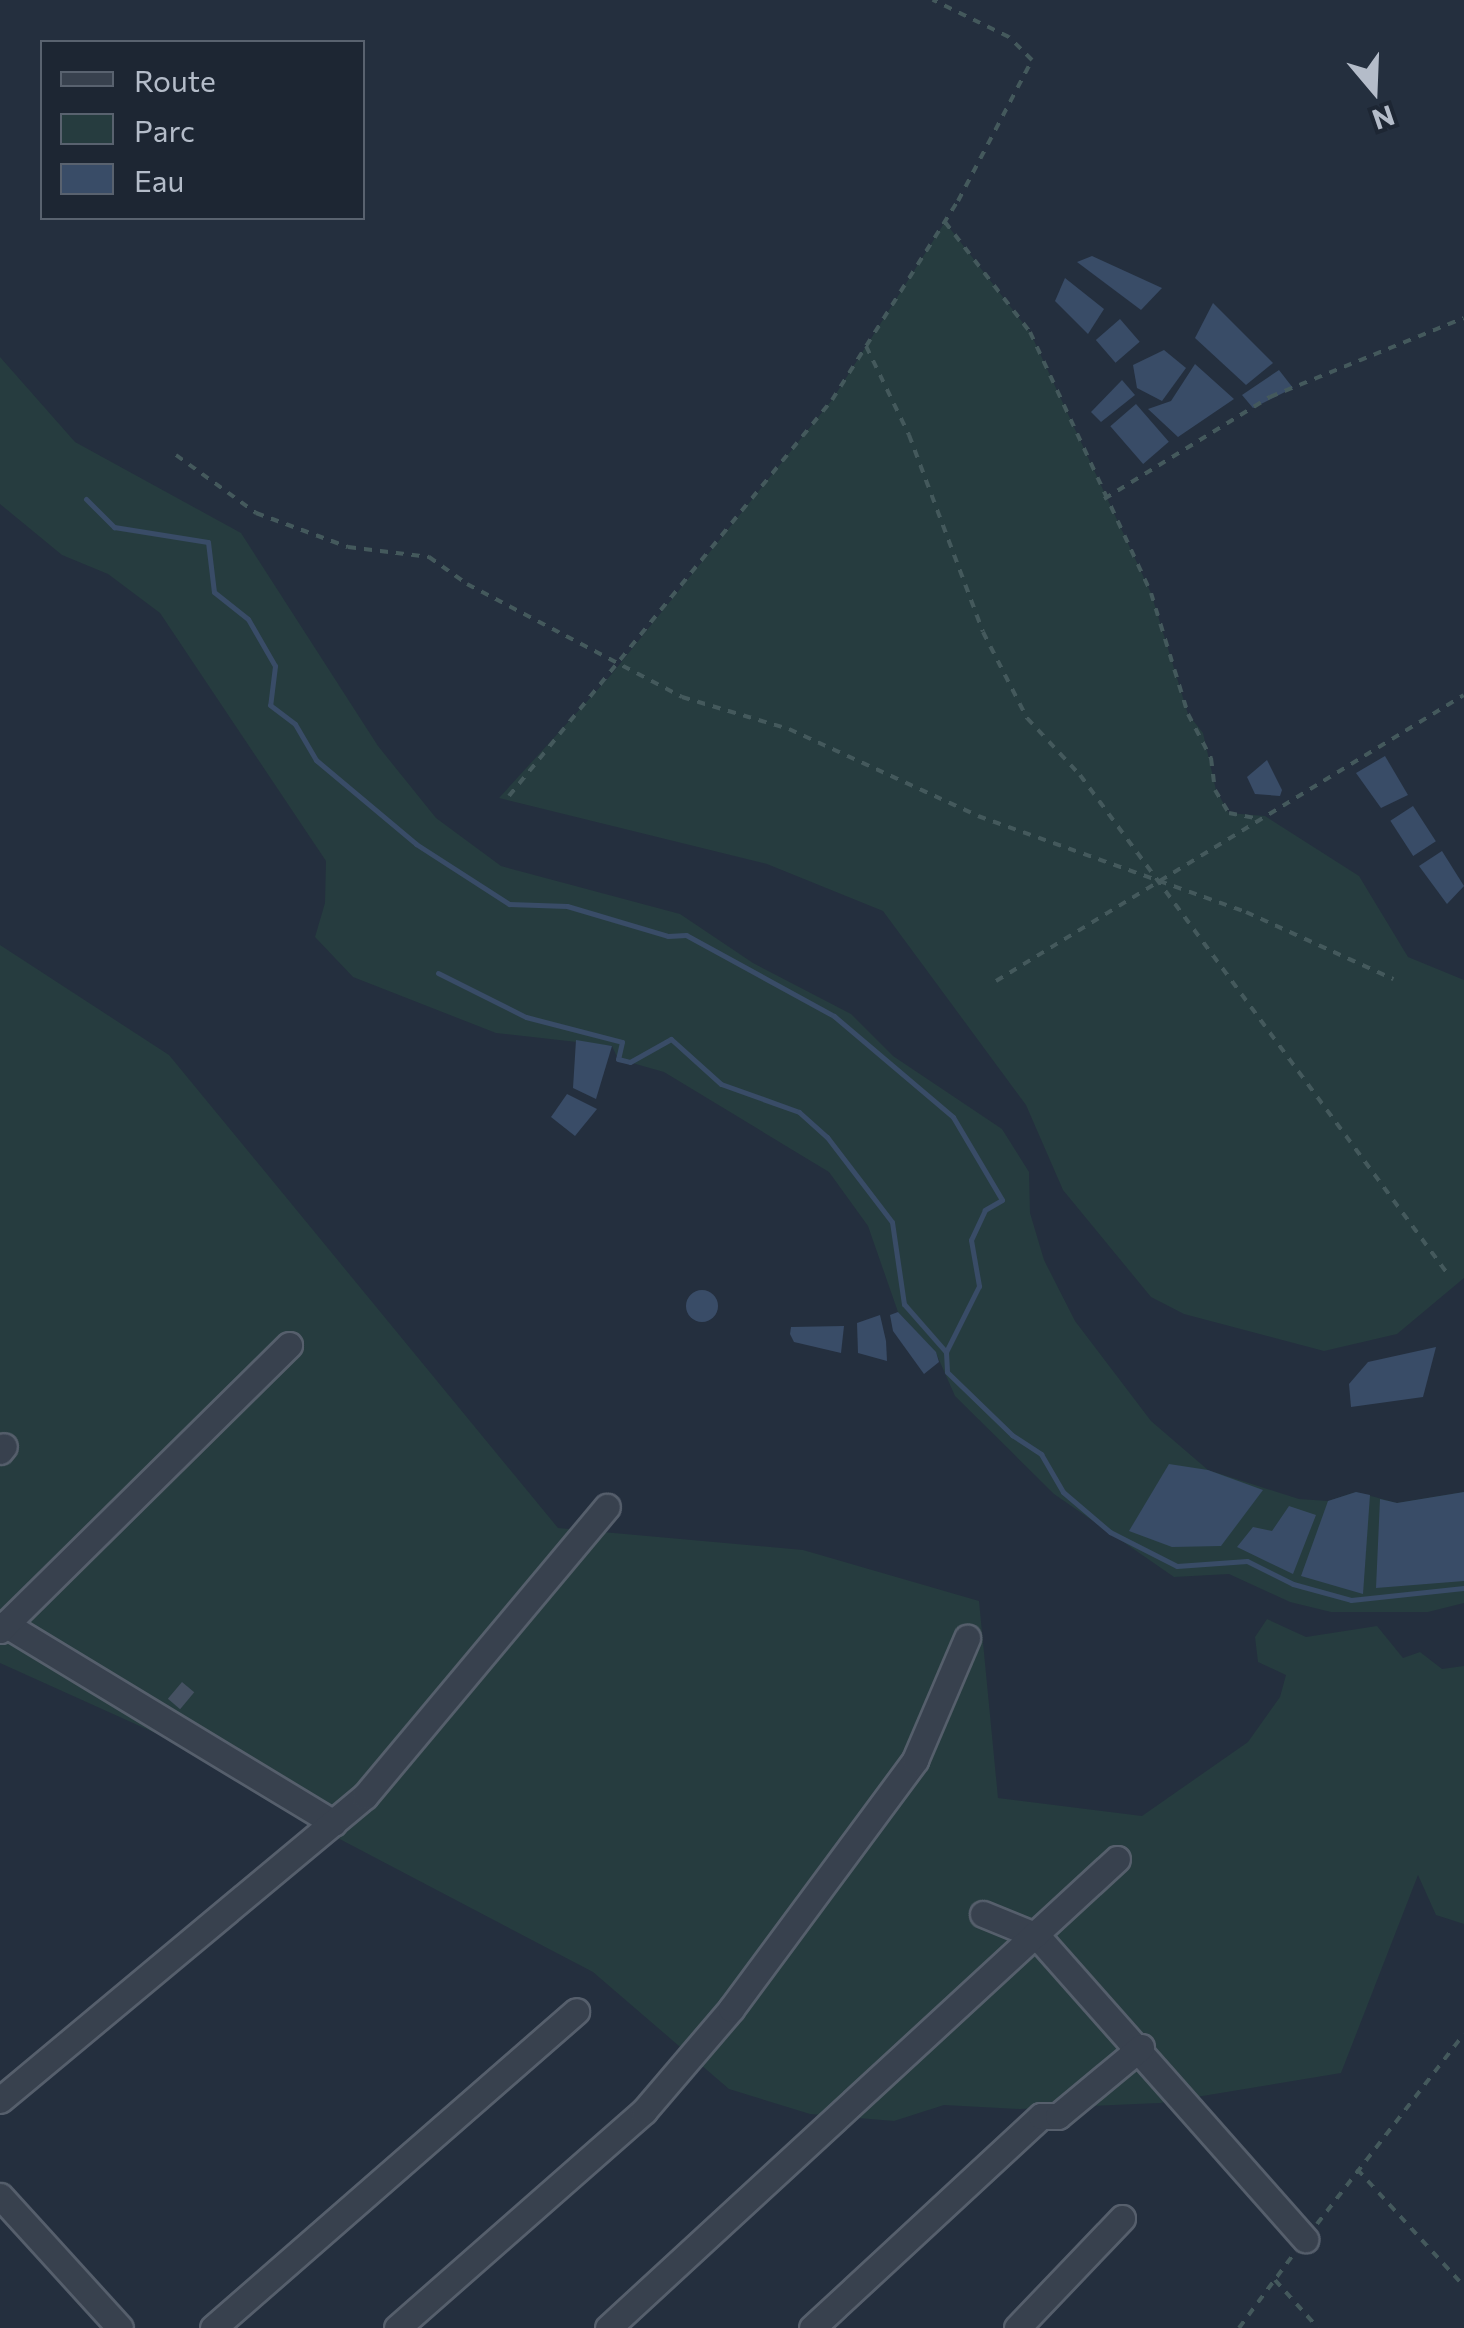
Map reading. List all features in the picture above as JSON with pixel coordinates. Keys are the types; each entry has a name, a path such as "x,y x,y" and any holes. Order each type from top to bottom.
{"street":[{"path":"289,1345 2,1627 333,1823"},
{"path":"0,2100 333,1823 376,1782 607,1506"},
{"path":"396,2328 644,2111 731,2009 915,1760 967,1638"},
{"path":"608,2328 1118,1859"},
{"path":"984,1914 1036,1936 1141,2047 1305,2239"},
{"path":"213,2328 576,2010"},
{"path":"812,2328 1041,2116 1058,2116 1141,2047"},
{"path":"0,2196 120,2328"},
{"path":"1017,2328 1122,2218"}],"path":[{"path":"509,796 620,665 832,400 945,222 1032,60 1008,37 933,0"},
{"path":"945,222 1030,332 1104,499 1151,593 1188,714 1211,758 1216,790 1229,813 1260,819"},
{"path":"1104,499 1270,396 1464,318"},
{"path":"866,346 909,435 1006,682 1447,1272"},
{"path":"176,455 256,513 348,547 429,557 682,697 790,729 978,816 1246,912 1393,980"},
{"path":"996,981 1154,880 1464,695"},
{"path":"1239,2328 1464,2034"},
{"path":"1357,2169 1464,2286"},
{"path":"1275,2280 1318,2328"}],"green space":[{"path":"945,222 1030,332 1151,593 1188,714 1203,733 1216,790 1229,813 1265,816 1359,876 1408,957 1464,980 1464,1278 1397,1334 1324,1351 1184,1314 1151,1297 1063,1190 1026,1105 883,911 767,864 499,798 611,675 832,400"},
{"path":"0,357 75,442 241,533 378,746 436,818 501,866 680,914 753,963 851,1014 893,1056 1002,1129 1029,1172 1030,1213 1044,1260 1075,1321 1151,1421 1208,1470 1299,1499 1328,1501 1356,1492 1397,1503 1464,1492 1464,1603 1428,1612 1331,1612 1290,1602 1229,1574 1174,1577 1054,1494 955,1396 936,1353 898,1312 868,1226 829,1172 664,1072 618,1059 612,1046 496,1033 353,977 315,937 325,903 326,861 160,613 108,574 62,555 0,504"},
{"path":"0,945 169,1055 558,1528 803,1550 979,1601 998,1798 1142,1816 1248,1742 1280,1697 1286,1675 1258,1662 1255,1637 1267,1619 1306,1637 1377,1626 1403,1658 1420,1652 1442,1669 1464,1666 1464,1924 1436,1915 1418,1875 1341,2073 1160,2103 1020,2109 944,2105 894,2121 810,2114 729,2089 593,1972 332,1835 173,1741 0,1663"}],"water":[{"path":"1092,256 1162,288 1141,310 1077,262"},
{"path":"1065,278 1104,309 1088,334 1055,301"},
{"path":"1213,303 1273,363 1246,385 1195,338"},
{"path":"1120,319 1140,342 1116,363 1096,340"},
{"path":"1164,350 1186,368 1162,401 1137,388 1133,365"},
{"path":"1195,364 1234,399 1178,437 1148,409 1171,401"},
{"path":"1279,370 1293,388 1253,408 1242,395"},
{"path":"1122,380 1135,395 1101,422 1091,412"},
{"path":"1136,404 1169,442 1143,464 1110,426"},
{"path":"1385,756 1408,795 1381,808 1356,773"},
{"path":"1267,760 1282,790 1280,796 1255,794 1247,777"},
{"path":"1413,806 1436,841 1413,856 1390,821"},
{"path":"1442,851 1464,886 1447,904 1419,866"},
{"path":"576,1040 612,1046 596,1099 573,1088"},
{"path":"567,1094 597,1109 575,1136 551,1117"},
{"path":"702,1290 713,1295 718,1306 713,1317 702,1322 691,1317 686,1306 691,1295"},
{"path":"898,1312 936,1352 939,1362 924,1374 893,1331 890,1315"},
{"path":"880,1315 887,1361 858,1353 857,1323"},
{"path":"844,1326 841,1353 794,1342 790,1334 791,1327"},
{"path":"1436,1347 1423,1397 1351,1407 1349,1384 1368,1362"},
{"path":"1169,1464 1208,1470 1263,1490 1221,1546 1172,1547 1129,1531"},
{"path":"1356,1492 1370,1495 1363,1594 1301,1576 1328,1501"},
{"path":"1464,1492 1464,1581 1376,1588 1380,1499 1397,1503"},
{"path":"1289,1506 1316,1515 1293,1574 1237,1547 1253,1527 1272,1531"}],"building":[{"path":"182,1682 194,1692 180,1709 168,1699"}],"waterway":[{"path":"86,499 114,527 208,542 214,592 248,619 275,666 270,705 295,724 316,760 416,844 509,904 567,906 668,936 686,935 834,1016 953,1117 1002,1200 985,1210 971,1240 979,1286 946,1352"},
{"path":"438,973 526,1017 622,1042 618,1059 630,1062 671,1039 721,1084 799,1112 827,1137 892,1222 904,1304 946,1352 947,1372 1012,1435 1041,1454 1063,1492 1110,1532 1177,1566 1247,1561 1293,1584 1351,1600 1464,1588"}]}
